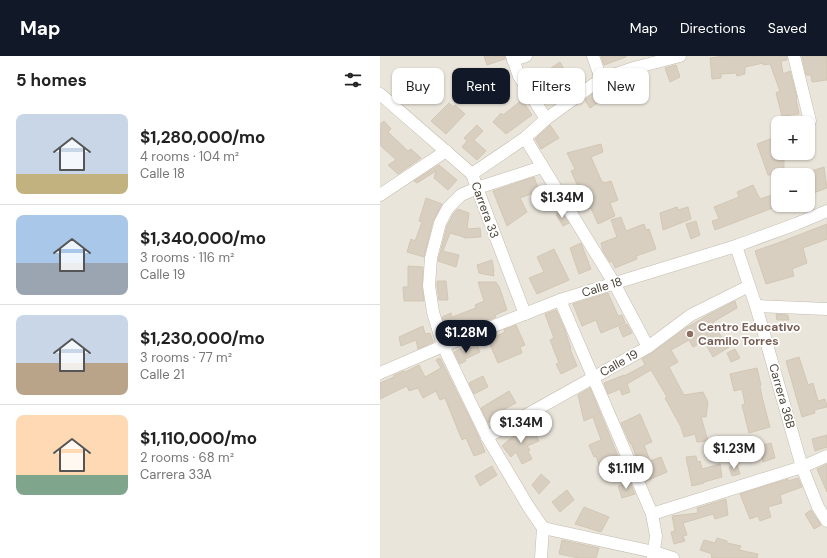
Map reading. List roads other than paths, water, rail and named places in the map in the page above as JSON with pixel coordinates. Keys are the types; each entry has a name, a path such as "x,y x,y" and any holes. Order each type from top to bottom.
{"street":[{"path":"526,56 513,58 519,76 546,120"},
{"path":"593,56 597,68"},
{"path":"634,68 680,56"},
{"path":"794,56 809,116"},
{"path":"472,174 525,138 546,120 593,85"},
{"name":"Carrera 33","path":"380,94 472,174 525,314"},
{"path":"525,138 614,283 648,347"},
{"path":"380,195 446,151"},
{"path":"541,558 543,528 487,438 442,346 433,312 429,286 431,258 440,223 448,208 461,196 477,188 542,167"},
{"name":"Calle 18","path":"380,373 442,346 560,300 736,246 827,211"},
{"name":"Carrera 36B","path":"736,246 756,306 802,467 818,507 827,521"},
{"name":"Calle 19","path":"487,438 648,347 691,314 749,286"},
{"path":"560,300 652,514 656,536 654,555"},
{"path":"756,306 827,309"},
{"path":"652,514 802,467 827,456"},
{"path":"543,528 672,558"}],"place":[{"name":"Centro Educativo Camilo Torres","path":"690,334"}]}
